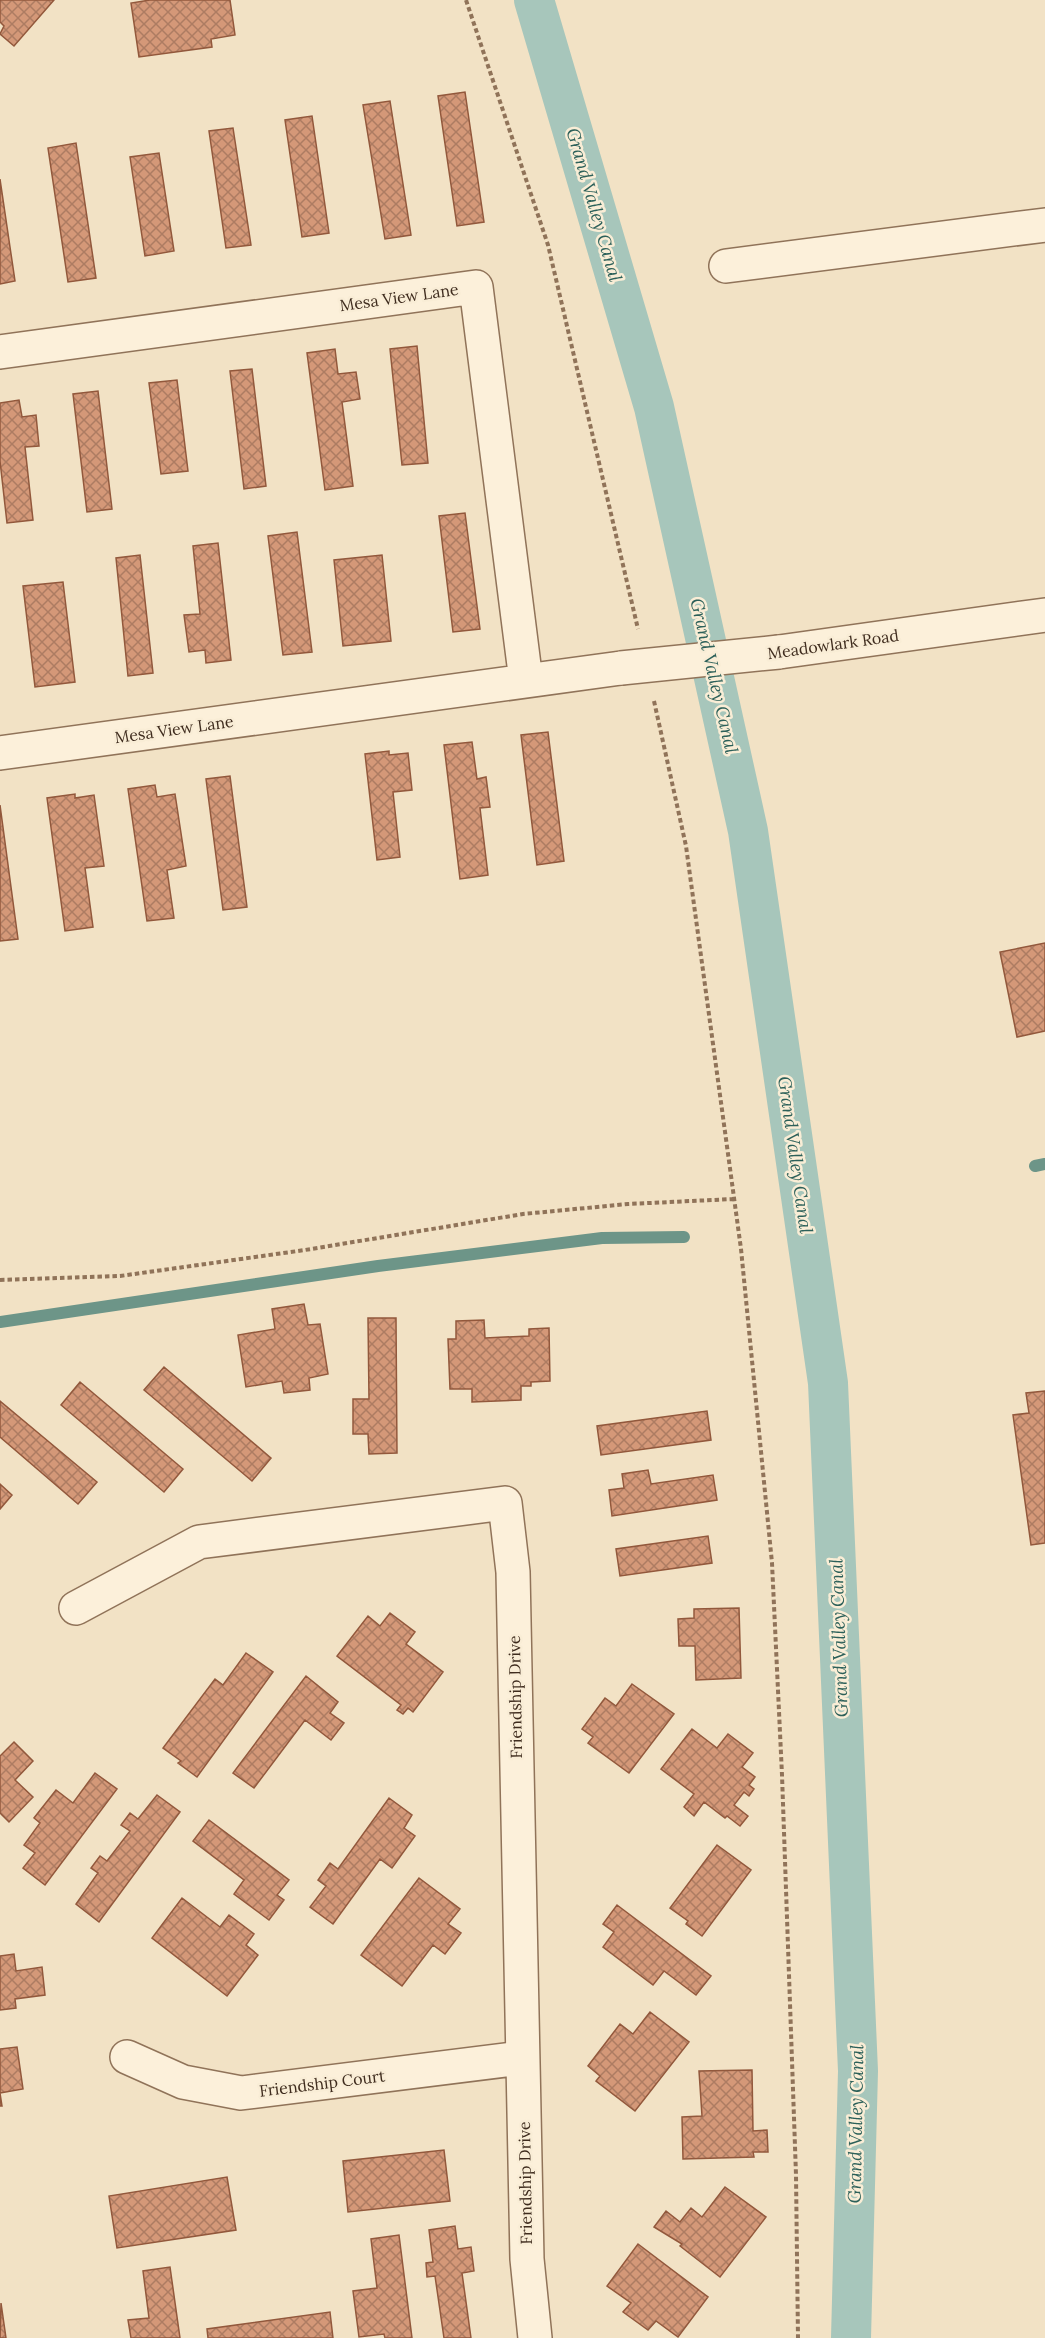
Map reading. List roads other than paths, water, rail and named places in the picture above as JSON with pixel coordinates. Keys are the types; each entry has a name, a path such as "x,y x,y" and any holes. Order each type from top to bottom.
{"street":[{"path":"726,266 1045,225"},
{"name":"Mesa View Lane","path":"0,352 476,287 526,681"},
{"name":"Meadowlark Road","path":"621,668 780,652 1045,615"},
{"name":"Mesa View Lane","path":"0,753 621,668"},
{"name":"Friendship Drive","path":"76,1608 199,1542 505,1503 513,1572 526,2259 535,2338"},
{"name":"Friendship Court","path":"127,2057 183,2082 241,2093 522,2058"}],"waterway":[{"name":"Grand Valley Canal","path":"534,0 654,407 748,831 828,1383 858,2071 851,2338"},
{"path":"1035,1166 1045,1164"},
{"path":"0,1322 378,1266 602,1238 684,1237"}]}
